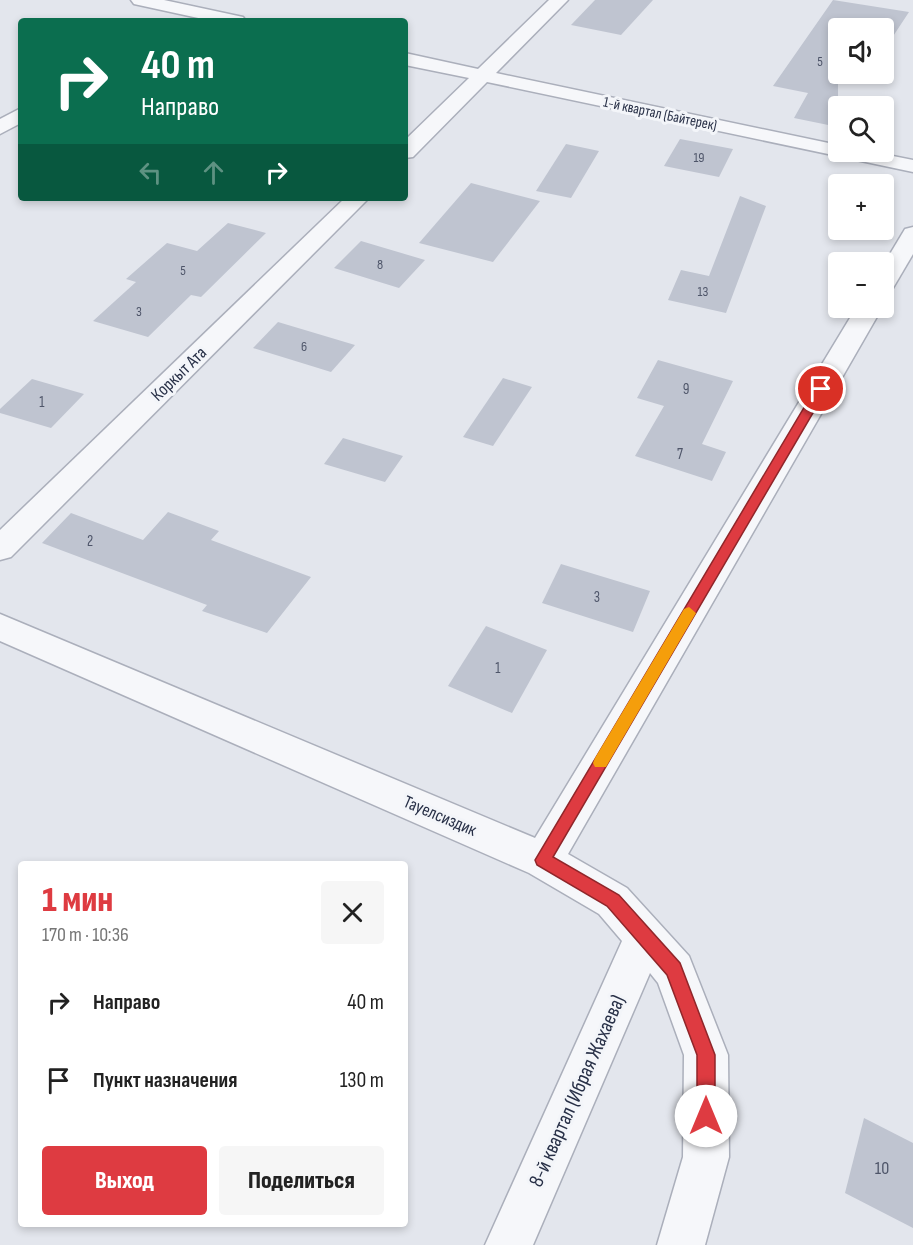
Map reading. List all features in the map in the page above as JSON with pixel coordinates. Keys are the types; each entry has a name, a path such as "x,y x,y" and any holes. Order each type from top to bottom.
{"street":[{"path":"140,0 189,4 229,18"},
{"path":"408,149 560,0"},
{"path":"168,18 189,4"},
{"name":"1-й квартал (Байтерек)","path":"408,60 481,77 828,148"},
{"path":"0,128 18,116"},
{"name":"1-й квартал (Байтерек)","path":"894,162 913,166"},
{"name":"Коркыт Ата","path":"0,549 355,201"},
{"path":"894,267 913,234"},
{"path":"543,860 863,318"},
{"name":"Тауелсиздик","path":"0,627 543,860 613,901 674,969 706,1055 706,1157 681,1245"},
{"name":"8-й квартал (Ибрая Жахаева)","path":"509,1245 645,936"}],"building":[{"path":"595,0 653,0 621,35 571,25"},
{"path":"833,0 909,12 894,35 894,18 828,18 828,84 838,84 838,96 828,96 828,125 794,118 808,93 773,86"},
{"path":"680,139 733,149 719,177 664,166"},
{"path":"566,144 599,151 571,198 536,191"},
{"path":"471,183 540,201 493,262 419,243"},
{"path":"740,196 766,206 726,313 668,300 681,270 709,276"},
{"path":"228,223 266,233 201,297 191,295 148,337 93,321 136,282 126,279 167,243 197,251"},
{"path":"361,241 425,260 399,288 334,268"},
{"path":"278,322 355,345 331,372 253,348"},
{"path":"658,360 733,381 702,444 726,452 712,481 635,456 664,406 637,398"},
{"path":"503,378 532,387 493,446 463,437"},
{"path":"32,379 84,394 51,428 0,413 0,409"},
{"path":"343,438 403,456 385,482 324,464"},
{"path":"168,512 219,531 211,540 311,577 267,633 202,611 207,605 42,543 71,513 143,540"},
{"path":"561,564 650,591 633,632 542,603"},
{"path":"486,626 547,650 512,713 448,686"},
{"path":"864,1118 913,1143 913,1228 845,1193"}],"slow traffic":[{"path":"601,763 689,613"}],"route":[{"path":"706,1116 706,1055 674,969 613,901 543,860 821,389"}]}
